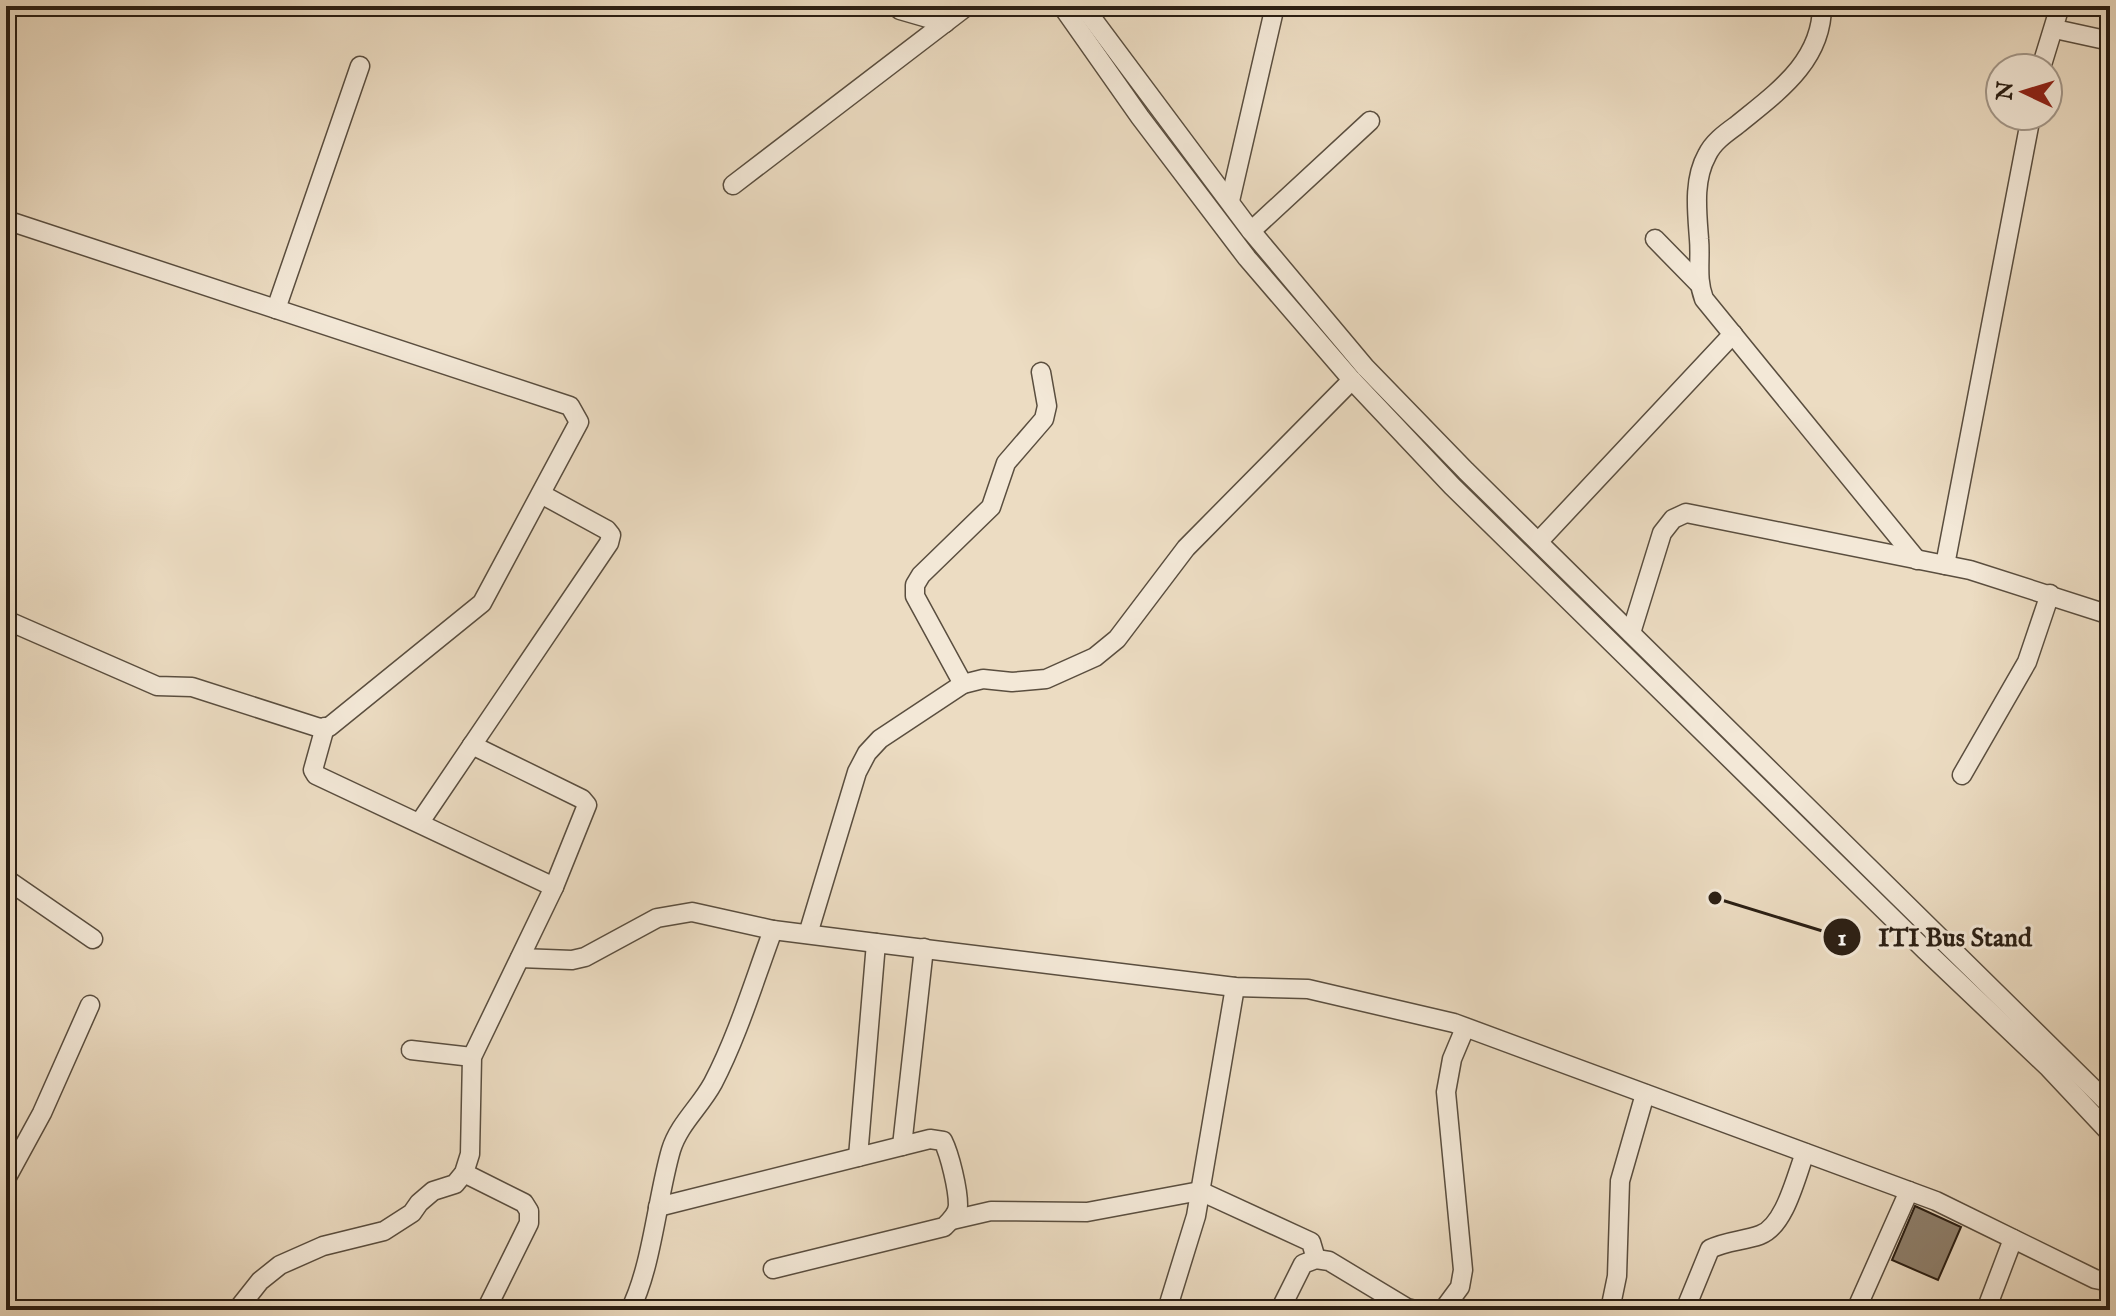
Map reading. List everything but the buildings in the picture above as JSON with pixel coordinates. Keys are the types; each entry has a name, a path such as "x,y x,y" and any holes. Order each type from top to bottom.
{"street":[{"path":"896,6 945,23"},
{"path":"733,185 967,6"},
{"path":"1062,6 1140,117 1247,258 1352,380 1452,486 2049,1068 2110,1133"},
{"path":"1083,6 1251,231 1365,367 1877,875 2108,1095"},
{"path":"1230,201 1275,6"},
{"path":"1822,6 1822,19 1814,45 1804,64 1786,85 1720,138 1707,153 1697,189 1700,245 1698,283 1704,299 1917,560"},
{"path":"2047,52 2060,6"},
{"path":"2055,29 2110,41"},
{"path":"276,309 360,66"},
{"path":"1251,231 1370,121"},
{"path":"1945,565 2028,132"},
{"path":"6,220 570,406 579,422 482,603 325,727 192,687 157,686 6,620"},
{"path":"1655,239 1698,283"},
{"path":"1539,541 1733,334"},
{"path":"963,684 915,596 915,585 921,575 991,507 1006,463 1044,419 1047,406 1041,372"},
{"path":"808,934 857,772 867,753 880,739 963,684 983,679 1012,682 1046,679 1095,657 1117,639 1186,548 1352,380"},
{"path":"420,822 609,543 611,535 607,530 541,494"},
{"path":"1631,633 1662,533 1673,519 1686,513 1970,570 2110,615"},
{"path":"1962,775 2027,662 2050,594"},
{"path":"325,727 313,770 316,775 554,887"},
{"path":"237,1310 260,1281 280,1265 323,1246 384,1231 412,1213 433,1191 455,1184 464,1173 470,1154 472,1057 554,887 587,805 582,799 472,745"},
{"path":"1864,890 1877,875"},
{"path":"6,879 93,939"},
{"path":"520,958 572,960 585,957 657,918 692,912 773,930 876,943 1235,987 1308,989 1465,1028 1936,1201 2095,1279 2110,1282"},
{"path":"1904,929 1918,915"},
{"path":"630,1310 641,1278 671,1150 679,1129 711,1088 773,930"},
{"path":"858,1157 876,943"},
{"path":"902,1146 924,948"},
{"path":"1167,1310 1191,1235 1235,987"},
{"path":"6,1179 42,1113 90,1005"},
{"path":"1443,1310 1460,1287 1463,1270 1446,1092 1452,1059 1465,1028"},
{"path":"411,1050 472,1057"},
{"path":"1610,1310 1617,1276 1620,1181 1645,1094"},
{"path":"658,1207 930,1139 943,1141 948,1150 958,1208 944,1227 773,1269"},
{"path":"1685,1310 1710,1249 1762,1234 1773,1227 1782,1213 1805,1153"},
{"path":"464,1173 524,1203 529,1211 529,1223 486,1310"},
{"path":"952,1220 991,1211 1087,1212 1200,1191 1311,1242 1316,1259"},
{"path":"1856,1310 1909,1191"},
{"path":"1986,1310 2013,1239"},
{"path":"1280,1310 1303,1264 1316,1259 1329,1261 1415,1310"}],"place":[{"name":"ITI Bus Stand","path":"1715,898"}]}
